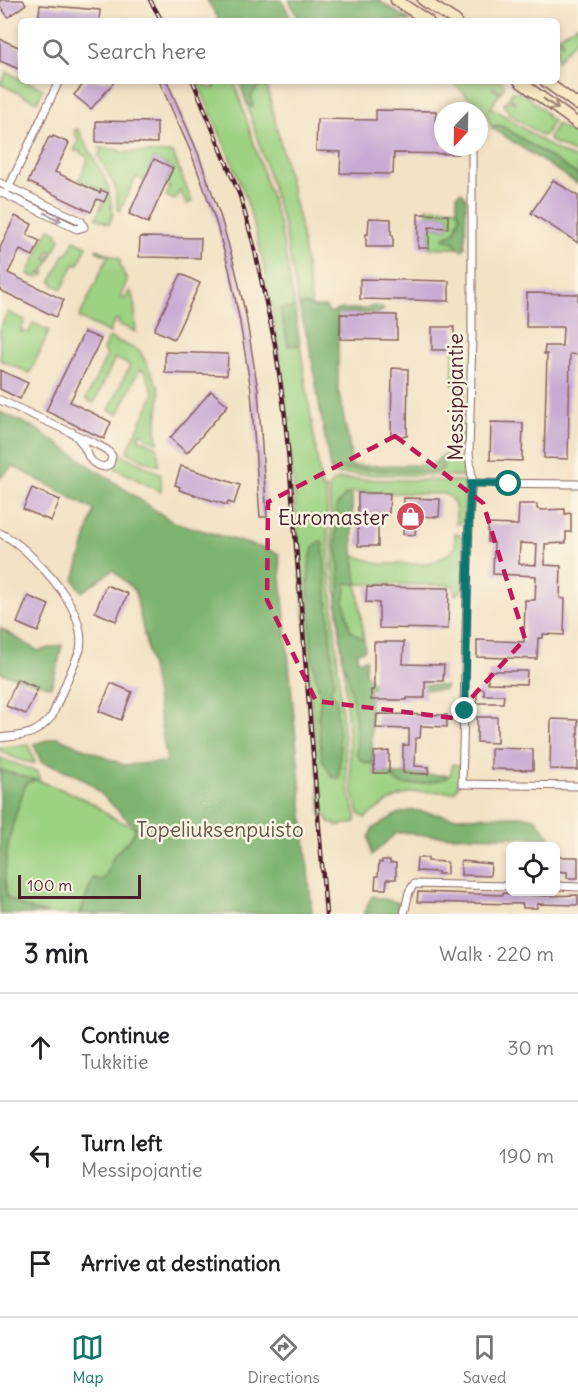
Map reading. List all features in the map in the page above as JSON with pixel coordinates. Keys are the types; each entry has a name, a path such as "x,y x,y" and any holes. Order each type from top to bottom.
{"main road":[{"path":"396,0 423,18"},
{"path":"423,0 451,18"},
{"path":"523,84 578,124"},
{"path":"549,84 578,105"}],"street":[{"path":"0,183 9,187 81,221 84,227 76,228 3,193 9,187 58,84"},
{"name":"Messipojantie","path":"472,156 472,337 469,453 471,483 462,784 578,786"},
{"path":"0,400 72,432 107,450 112,456 110,464 104,467 93,463 82,443 72,432"},
{"path":"471,483 578,484"},
{"path":"0,533 18,544 46,571 62,591 79,624 81,643 81,650 52,716 45,725 28,735 0,738"},
{"path":"404,914 409,892 414,884 506,886"},
{"path":"560,886 578,887"}],"highlighted area":[{"path":"395,436 483,503 525,639 453,718 316,701 267,600 268,502"}],"green space":[{"path":"207,0 282,0 290,18 218,18"},
{"path":"289,0 378,0 405,18 298,18"},
{"path":"578,24 578,37 560,58 560,41 562,44 563,42 560,35"},
{"path":"7,72 18,78 18,84 32,84 43,89 37,102 0,84 0,81 2,82"},
{"path":"198,84 215,88 213,84 235,84 280,226 295,308 280,309 288,346 300,345 322,489 326,488 330,570 348,788 356,816 354,823 336,826 335,823 331,824 326,816 321,816 288,422 291,418 288,417 260,250 245,196","holes":["323,544 334,682 331,687 332,694 336,698 340,767 318,718 321,697 312,659 308,584 310,559"]},
{"path":"240,84 278,84 258,87 252,95 253,108 247,104"},
{"path":"454,84 504,84 501,92 495,87 493,89 500,93 490,109 493,108 554,149 578,160 578,175 502,126 496,125 492,128 488,118 488,102 474,102"},
{"path":"258,87 267,87 300,225 312,307 306,304 299,306 284,226 247,104 252,107 252,95"},
{"path":"512,92 524,93 553,121 545,135 542,136 508,113 504,104 508,99 515,102 509,97"},
{"path":"496,125 502,126 578,175 578,184 492,128"},
{"path":"556,125 578,133 578,155 550,141 549,137"},
{"path":"78,129 108,186 113,215 109,224 96,218 107,193 79,180 88,160 80,151 74,150 78,141 74,130"},
{"path":"99,148 120,150 120,152 173,153 192,202 186,204 180,190 175,200 166,196 170,187 166,185 173,168 154,159 144,181 136,177 120,211 118,210 115,187 98,155 102,151"},
{"path":"460,192 466,198 465,248 461,250 453,241 443,238 454,233 460,216 457,209 457,195"},
{"path":"427,208 457,209 460,216 454,233 446,236 458,248 429,248 429,227 448,228 448,215 427,214"},
{"path":"49,228 58,233 57,236 60,239 55,251 49,251 46,259 48,260 53,254 44,269 46,271 43,276 40,272 37,278 28,274"},
{"path":"74,240 87,246 78,265 74,264 62,289 51,282"},
{"path":"97,249 120,259 120,265 127,281 120,297 125,299 130,290 136,332 118,324 119,320 116,319 110,333 79,318 108,256 96,251"},
{"path":"306,304 312,307 326,307 330,313 341,309 366,309 373,306 384,310 378,313 338,313 338,389 350,448 351,466 431,465 442,456 450,455 444,457 443,469 437,472 330,469 309,343 299,306"},
{"path":"280,308 295,308 300,345 289,346"},
{"path":"8,312 25,320 20,332 29,333 33,323 49,331 30,373 0,360 0,328"},
{"path":"109,338 140,351 158,386 160,395 156,430 158,442 140,433 138,438 157,447 159,465 127,452 154,394 145,371 139,370 118,414 109,410 130,365 115,358 94,403 86,399 107,355 103,350"},
{"path":"454,346 461,347 465,351 464,443 462,447 451,447 452,428 458,428 459,385 452,385"},
{"name":"Topeliuksenpuisto","path":"0,412 33,427 173,522 279,554 312,914 80,914 93,878 100,880 105,878 114,855 131,838 136,828 91,784 60,768 41,762 34,744 57,737 124,765 167,762 152,672 135,591 113,570 82,592 74,580 94,510 13,466 0,478"},
{"path":"118,453 161,474 161,492 115,468"},
{"path":"451,453 459,457 462,462 464,476 333,474 330,469 437,472 444,457 451,457"},
{"path":"339,479 463,481 465,483 464,518 456,524 454,503 449,496 444,494 352,492 352,495 346,494 336,507 340,589 337,599 329,487 333,482"},
{"path":"346,494 352,495 353,551 357,584 346,583 344,601 350,630 364,640 365,650 357,652 357,658 360,661 366,659 365,673 372,682 447,686 443,690 369,688 373,761 368,764 360,760 357,754 356,721 347,671 343,663 337,600 340,589 336,507"},
{"path":"455,533 463,538 462,589 455,595 454,585 357,584 354,555 379,564 430,564 452,552 455,548"},
{"path":"320,541 323,544 334,683 331,691 336,698 340,750 339,778 332,777 322,759 318,718 321,697 312,659 308,584 313,548"},
{"path":"346,583 357,584 364,640 350,630 344,601"},
{"path":"338,606 344,664 343,663"},
{"path":"0,628 38,651 62,645 51,687 0,673"},
{"path":"344,664 352,696 357,754 365,763 369,764 373,761 374,774 391,774 401,784 421,784 447,778 447,775 451,775 452,764 460,766 459,783 454,792 409,793 389,802 365,818 359,814 352,789"},
{"path":"29,745 35,763 22,761 0,751 0,747"},
{"path":"0,758 38,772 40,778 37,780 92,803 111,817 136,828 131,838 114,855 105,878 101,880 93,878 80,914 48,914 23,907 7,897 5,869 13,825 26,783 35,780 0,770"},
{"path":"0,770 36,780 26,783 13,825 5,869 7,897 23,907 48,914 0,914"},
{"path":"391,774 447,775 447,778 407,785 397,782"},
{"path":"413,810 453,817 520,816 535,818 551,838 396,833 372,855 369,838 372,829 397,814"},
{"path":"372,896 400,903 398,914 363,914"}],"building":[{"path":"0,0 23,0 26,4 8,17 0,6"},
{"path":"40,5 100,10 99,18 38,18"},
{"path":"0,39 18,47 18,69 0,61"},
{"path":"83,84 112,84 91,109 74,95"},
{"path":"160,84 168,84 198,153 221,218 235,268 246,316 258,390 267,517 260,517 251,390 229,269 215,219 190,150"},
{"path":"376,110 434,111 434,154 394,153 393,174 340,173 341,152 316,151 317,119 376,120"},
{"path":"96,121 157,122 157,143 96,142"},
{"path":"53,136 69,143 55,172 100,193 101,190 108,193 104,202 97,199 91,212 28,182 49,137"},
{"path":"154,159 173,168 148,223 129,214"},
{"path":"553,180 578,196 578,243 531,213"},
{"path":"418,214 448,215 448,228 429,227 429,248 418,248"},
{"path":"15,216 32,224 27,235 40,241 33,256 20,250 8,273 64,300 56,317 0,290 0,248"},
{"path":"369,218 391,219 393,247 366,247"},
{"path":"140,237 201,238 200,258 139,257"},
{"path":"181,274 200,283 174,339 154,330"},
{"path":"360,279 449,281 449,301 360,299"},
{"path":"527,293 578,294 578,355 570,354 568,459 544,458 547,354 544,354 545,346 562,346 563,327 526,327"},
{"path":"340,314 397,315 397,340 340,339"},
{"path":"432,327 454,327 454,350 432,350"},
{"path":"84,332 101,339 70,402 111,422 104,439 46,411"},
{"path":"165,352 228,354 227,375 165,373"},
{"path":"392,368 408,369 407,436 391,436"},
{"path":"0,370 28,383 20,399 0,389"},
{"path":"211,391 228,405 187,453 170,438"},
{"path":"491,422 523,423 522,461 490,460"},
{"path":"181,466 240,485 234,504 228,502 227,505 179,490 180,487 175,485"},
{"path":"32,488 60,500 51,521 23,509"},
{"path":"358,493 390,493 389,513 378,513 378,546 358,546"},
{"name":"Euromaster","path":"404,498 440,499 439,517 416,516 415,535 403,534"},
{"path":"519,504 537,504 537,509 565,509 565,514 571,513 571,532 566,532 566,543 545,544 545,565 561,566 560,598 565,599 564,635 543,634 543,638 538,638 537,659 477,657 477,640 524,642 525,600 535,600 536,576 493,574 494,543 488,542 488,524 518,525","holes":["520,543 537,544 536,565 519,564"]},
{"path":"106,585 128,594 116,621 95,612"},
{"path":"367,587 449,588 448,629 379,628 379,603 366,602"},
{"path":"28,596 49,605 38,632 17,623"},
{"path":"374,642 404,642 403,664 444,665 443,681 425,681 425,698 371,700 371,690 374,690"},
{"path":"488,671 527,671 526,684 488,683"},
{"path":"17,679 38,688 26,714 6,706"},
{"path":"111,683 132,692 121,720 99,711"},
{"path":"477,689 484,689 484,695 504,695 503,703 477,703"},
{"path":"377,714 447,715 447,727 421,726 420,738 416,738 415,766 429,767 428,774 403,773 403,745 409,745 409,729 376,728"},
{"path":"477,717 497,717 497,743 477,742"},
{"path":"551,719 578,720 578,770 550,769"},
{"path":"491,748 533,749 533,770 491,769"},
{"path":"389,751 389,773 374,773 374,752"},
{"path":"560,857 578,857 578,878 567,878 567,872 560,871"},
{"path":"417,858 447,862 447,874 416,871"},
{"path":"382,860 396,863 396,879 387,879 386,889 375,889 379,862 382,863"},
{"path":"461,861 491,864 490,876 461,875"},
{"path":"418,892 503,895 503,893 506,893 506,896 578,895 578,905 537,904 537,908 523,908 523,904 417,902"}],"railway":[{"path":"150,0 160,18"},
{"path":"194,84 240,196 254,246 275,344 285,416 326,914"}],"place":[{"name":"Euromaster","path":"410,517"}],"route":[{"path":"465,711 471,483 509,484"}]}
